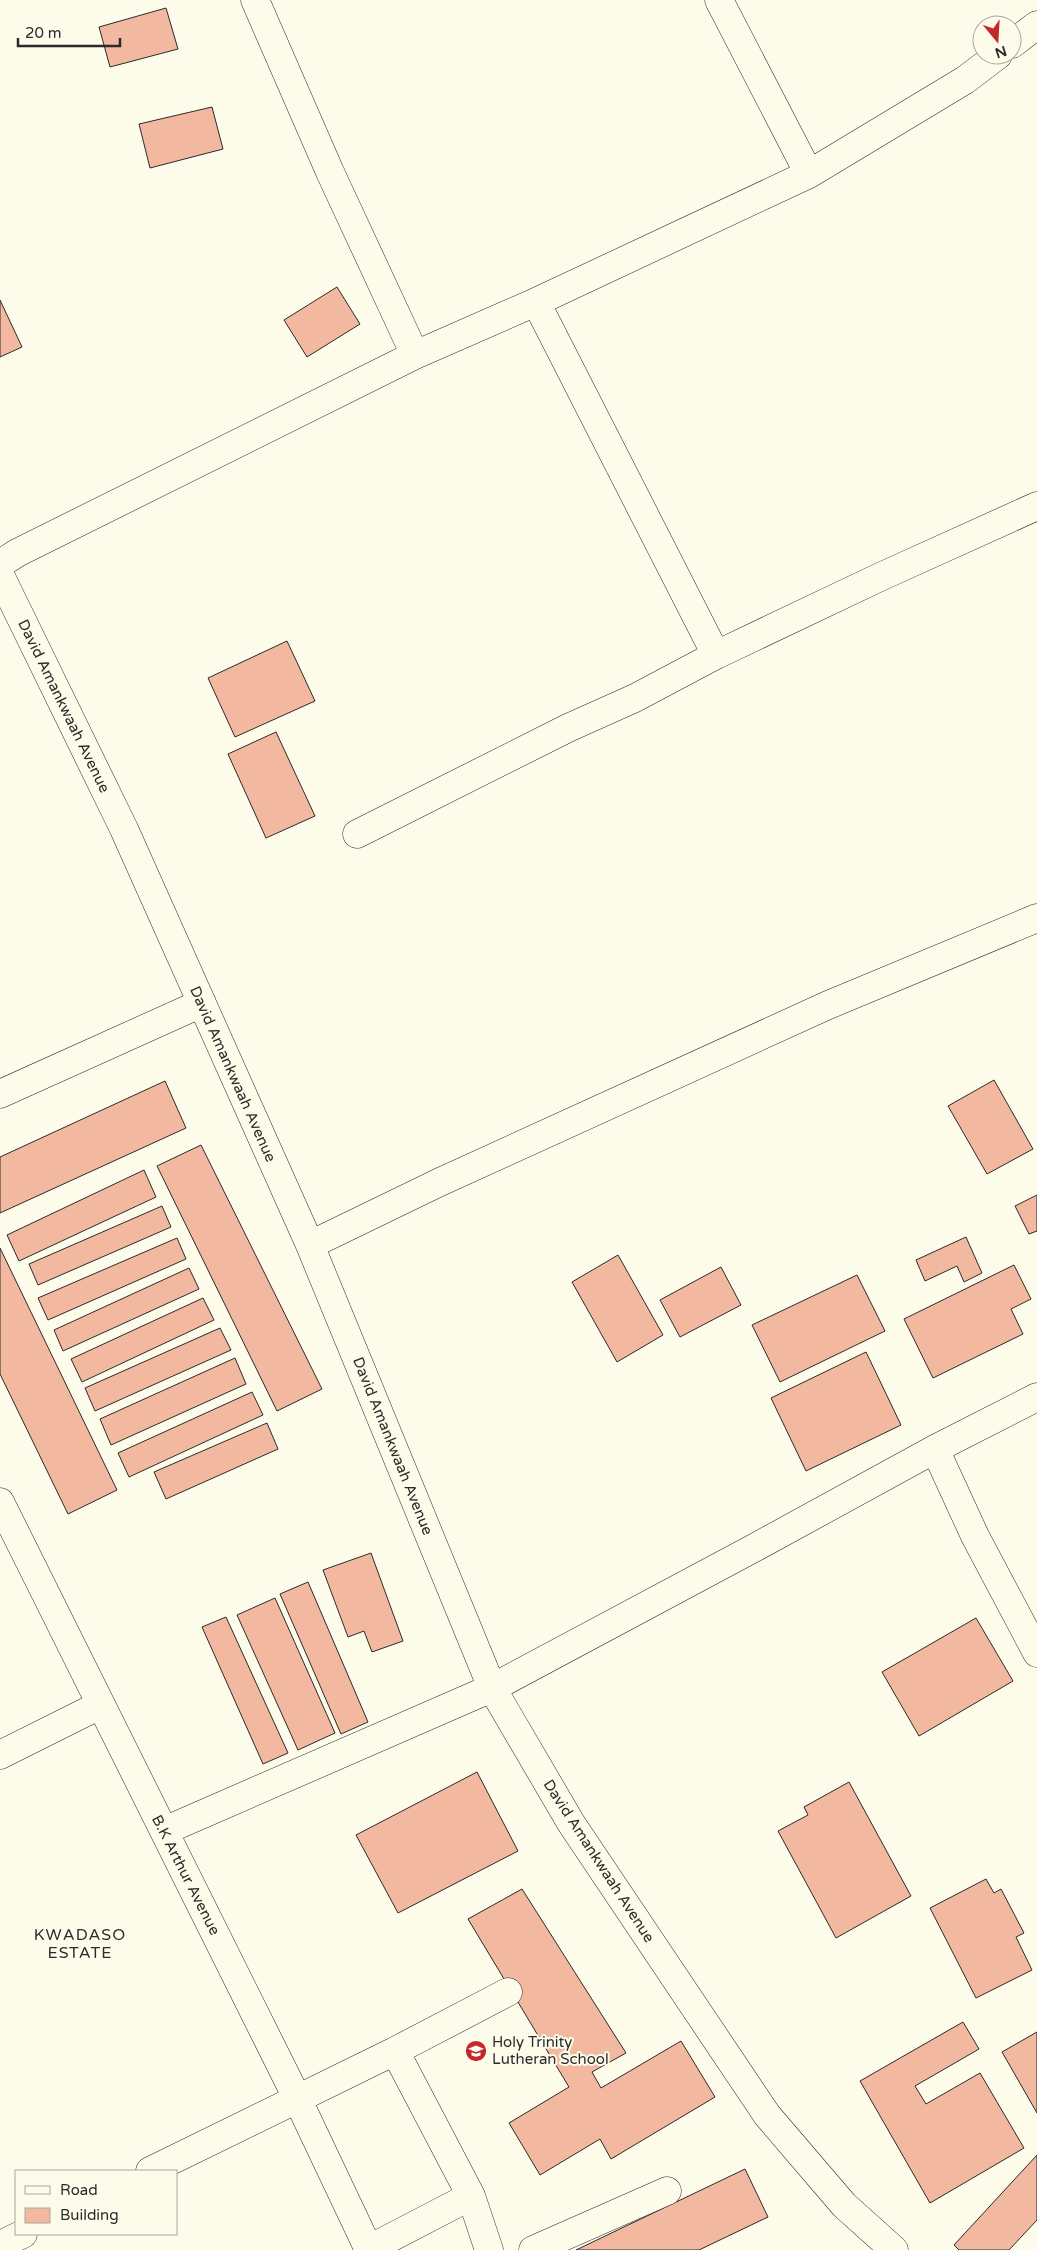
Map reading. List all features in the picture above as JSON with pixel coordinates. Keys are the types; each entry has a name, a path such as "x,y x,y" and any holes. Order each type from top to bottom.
{"street":[{"path":"255,0 330,172 415,356"},
{"path":"719,0 809,174"},
{"path":"1022,36 1037,25"},
{"path":"0,564 17,553 415,356 536,302 809,174 964,80 984,65"},
{"path":"536,302 716,654"},
{"path":"358,834 568,728 635,698 716,654 1037,506"},
{"name":"David Amankwaah Avenue","path":"0,575 124,829 310,1245 492,1688 571,1824 767,2115 844,2205 894,2250"},
{"path":"310,1245 440,1182 826,1006 1037,918"},
{"path":"0,1094 202,1003"},
{"path":"164,1831 492,1688 935,1449 1037,1397"},
{"path":"935,1449 975,1536 1037,1653"},
{"name":"B.K Arthur Avenue","path":"0,1502 297,2098 369,2249"},
{"path":"0,1755 100,1705"},
{"path":"152,2170 395,2051 508,1992"},
{"path":"395,2051 471,2196 489,2250"},
{"path":"533,2250 667,2191"},
{"path":"369,2249 471,2196"},
{"path":"0,2245 22,2235"}],"building":[{"path":"166,8 178,49 110,67 99,27"},
{"path":"212,107 223,149 150,168 139,124"},
{"path":"337,287 360,324 307,357 284,320"},
{"path":"0,300 22,347 0,357"},
{"path":"287,641 315,701 235,737 208,678"},
{"path":"276,732 315,816 266,838 228,754"},
{"path":"994,1080 1033,1149 987,1174 948,1106"},
{"path":"165,1081 186,1128 0,1213 0,1157"},
{"path":"201,1145 322,1389 277,1411 157,1166"},
{"path":"144,1170 156,1197 19,1261 7,1235"},
{"path":"1037,1195 1037,1231 1029,1234 1015,1206"},
{"path":"162,1206 171,1227 38,1285 29,1264"},
{"path":"966,1237 982,1273 964,1282 957,1266 925,1281 916,1260"},
{"path":"177,1238 186,1259 48,1320 38,1298"},
{"path":"0,1248 117,1490 68,1514 0,1374"},
{"path":"618,1255 663,1335 617,1362 572,1282"},
{"path":"1014,1265 1031,1299 1011,1309 1023,1334 933,1378 904,1319"},
{"path":"721,1267 741,1305 680,1337 660,1300"},
{"path":"189,1268 199,1289 63,1351 54,1330"},
{"path":"857,1275 885,1331 780,1382 752,1325"},
{"path":"203,1298 214,1320 82,1382 71,1359"},
{"path":"220,1328 231,1350 95,1411 85,1388"},
{"path":"866,1352 901,1425 806,1471 771,1398"},
{"path":"235,1358 246,1384 111,1445 100,1419"},
{"path":"252,1392 263,1415 129,1477 118,1453"},
{"path":"267,1423 278,1449 166,1499 154,1472"},
{"path":"371,1553 403,1641 372,1652 364,1631 348,1637 323,1570"},
{"path":"308,1582 368,1722 341,1734 280,1594"},
{"path":"275,1598 335,1733 298,1750 237,1615"},
{"path":"226,1617 288,1753 263,1764 202,1627"},
{"path":"976,1618 1013,1681 919,1736 882,1672"},
{"path":"477,1772 518,1851 398,1913 356,1835"},
{"path":"849,1782 911,1896 836,1938 778,1831 808,1815 804,1807"},
{"path":"986,1879 994,1893 1001,1889 1024,1933 1016,1937 1032,1970 976,1998 930,1908"},
{"path":"522,1889 626,2053 592,2072 601,2088 681,2041 715,2097 611,2159 600,2139 540,2175 509,2123 569,2087 468,1919"},
{"path":"963,2022 979,2049 915,2086 926,2104 980,2073 1024,2148 930,2203 860,2081"},
{"path":"1037,2032 1037,2113 1002,2052"},
{"path":"1037,2155 1037,2220 1009,2250 959,2250 954,2245"},
{"path":"745,2169 768,2217 699,2250 576,2250"}],"place":[{"name":"Holy Trinity Lutheran School","path":"476,2051"}],"district":[{"name":"KWADASO ESTATE","path":"80,1944"}]}
